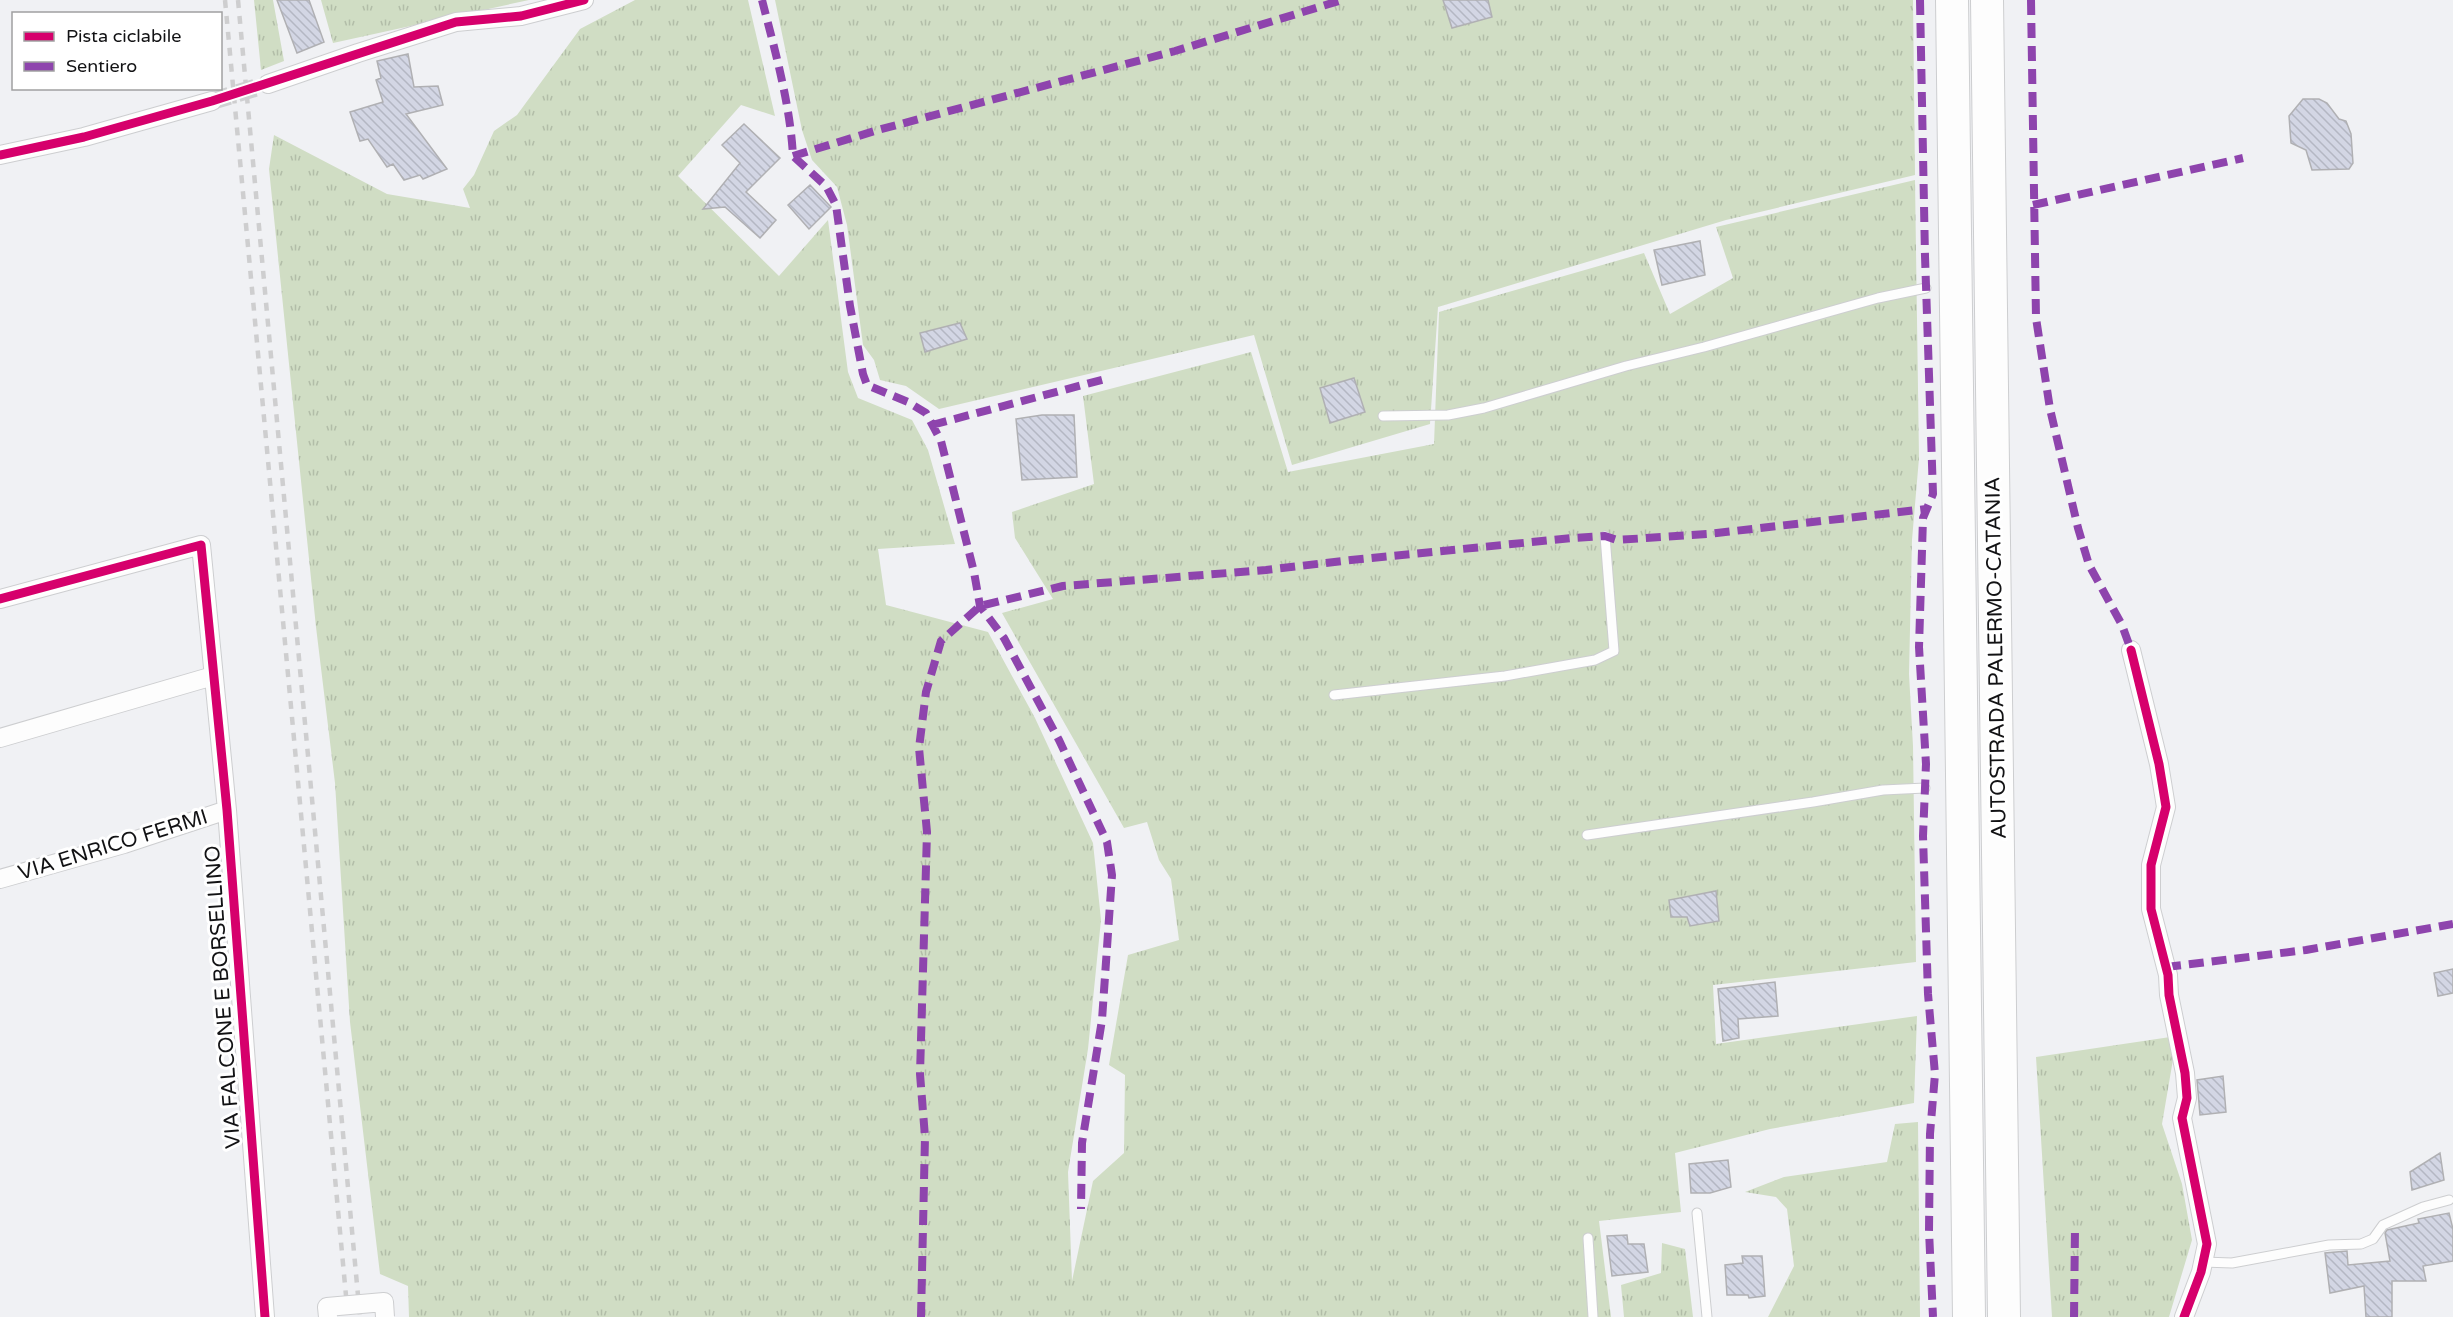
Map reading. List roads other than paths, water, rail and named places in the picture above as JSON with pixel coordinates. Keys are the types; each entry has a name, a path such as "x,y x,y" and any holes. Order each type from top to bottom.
{"highway":[{"name":"AUTOSTRADA PALERMO-CATANIA","path":"1952,0 1969,1317"},
{"name":"AUTOSTRADA PALERMO-CATANIA","path":"1987,0 2004,1317"}],"street":[{"path":"268,84 456,22 521,15 584,0"},
{"path":"0,154 84,137 212,101"},
{"name":"VIA FALCONE E BORSELLINO","path":"0,599 201,545 226,810 265,1317"},
{"path":"2131,650 2159,764 2166,807 2151,866 2151,909 2168,975 2169,995 2185,1073 2187,1098 2182,1118 2207,1245 2184,1317"},
{"path":"0,738 213,676"},
{"name":"VIA ENRICO FERMI","path":"0,879 124,844 226,810"},
{"path":"328,1317 327,1307 384,1302 385,1317"}],"lane":[{"path":"1383,416 1448,415 1484,408 1626,366 1704,347 1868,301 1926,288"},
{"path":"1334,695 1505,676 1595,660 1614,651 1605,536"},
{"path":"1587,835 1882,790 1925,788"},
{"path":"2203,1263 2232,1263 2329,1245 2361,1244 2373,1239 2383,1225 2423,1207 2449,1200"},
{"path":"1697,1213 1707,1317"},
{"path":"1588,1238 1593,1317"}],"tunnel":[{"path":"212,101 268,84"}],"railway":[{"path":"225,0 348,1317"},
{"path":"238,0 360,1317"}]}
